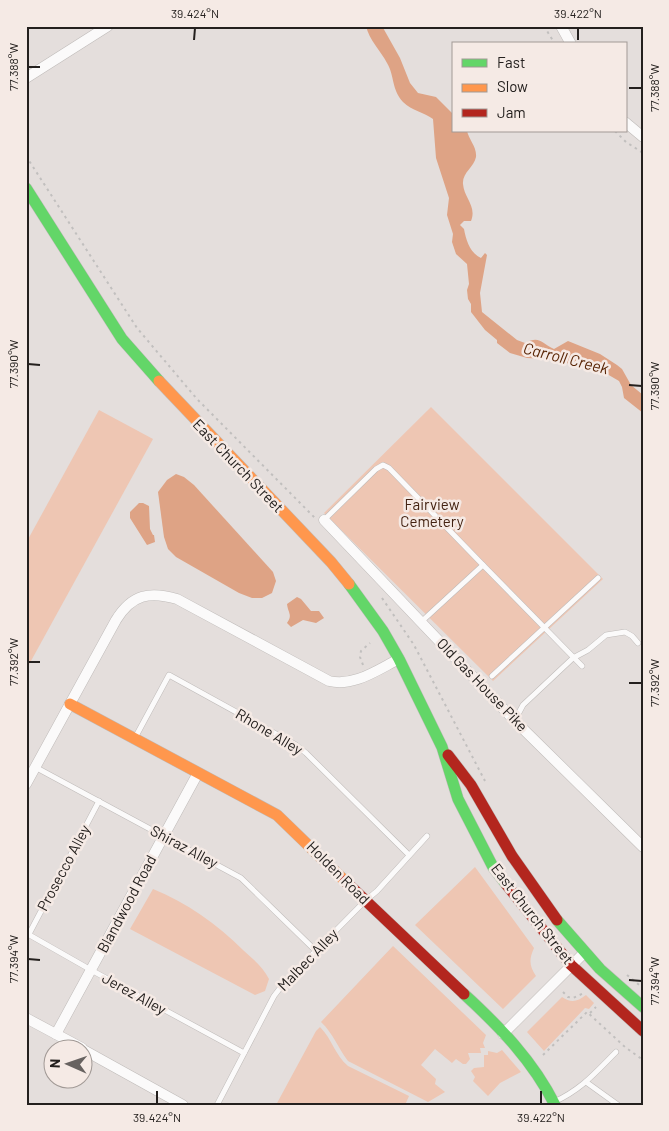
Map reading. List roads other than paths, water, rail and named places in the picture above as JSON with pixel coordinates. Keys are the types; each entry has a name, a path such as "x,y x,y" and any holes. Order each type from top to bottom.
{"main road":[{"name":"East Church Street","path":"26,188 122,338 179,404 331,562 373,616 399,659 442,748 458,799 493,867 571,965 643,1031"},
{"name":"Holden Road","path":"70,704 277,815 288,824 527,1057 546,1087 554,1104"},
{"name":"East Church Street","path":"442,748 471,784 498,832 541,898 584,953 629,997 643,1007"}],"street":[{"path":"26,78 108,26"},
{"path":"561,26 570,42"},
{"path":"626,123 643,137"},
{"name":"Old Gas House Pike","path":"324,520 515,720 643,847"},
{"path":"26,784 121,612 129,604 140,598 153,594 177,599 330,682 340,684 350,682 399,659"},
{"name":"Blandwood Road","path":"56,1034 198,773"},
{"path":"504,1034 584,953"},
{"path":"26,1018 63,1038"},
{"path":"92,1055 182,1105"}],"lane":[{"path":"324,520 376,469 382,465 388,468 582,666"},
{"path":"421,622 483,565"},
{"path":"492,676 598,578"},
{"path":"515,720 523,705 573,658 588,650 606,635 625,632 638,643"},
{"name":"Rhone Alley","path":"134,739 169,675 296,745 409,855"},
{"name":"Shiraz Alley","path":"35,767 241,878 316,951"},
{"name":"Prosecco Alley","path":"28,933 98,801"},
{"path":"365,901 377,891 427,836"},
{"name":"Malbec Alley","path":"217,1105 274,996 365,901"},
{"name":"Jerez Alley","path":"28,933 91,970 244,1053"},
{"path":"554,1104 572,1094 616,1052"},
{"path":"586,1082 618,1105"}],"water":[{"name":"Carroll Creek","path":"366,26 382,26 400,58 410,83 418,93 436,97 452,113 452,132 467,132 474,147 476,157 463,180 472,216 471,221 464,221 460,225 464,229 471,250 481,258 485,253 487,255 480,293 482,312 517,340 525,343 538,340 554,349 568,341 600,354 622,369 631,385 643,395 643,413 624,398 619,381 595,367 585,367 547,359 527,358 510,353 497,343 497,340 485,330 471,312 467,290 469,284 467,264 456,254 452,242 453,234 447,215 449,198 436,158 433,119 410,107 399,97 389,68"},
{"path":"176,474 184,477 194,485 273,572 276,581 272,593 262,598 252,598 239,593 176,557 168,549 164,537 158,492 167,480"},
{"path":"139,503 149,506 150,529 154,535 155,542 147,545 130,518 130,512"},
{"path":"297,597 311,611 319,611 324,618 316,623 303,620 291,627 287,623 290,616 287,604"}],"park label":[{"name":"Fairview Cemetery","path":"432,514"}]}
